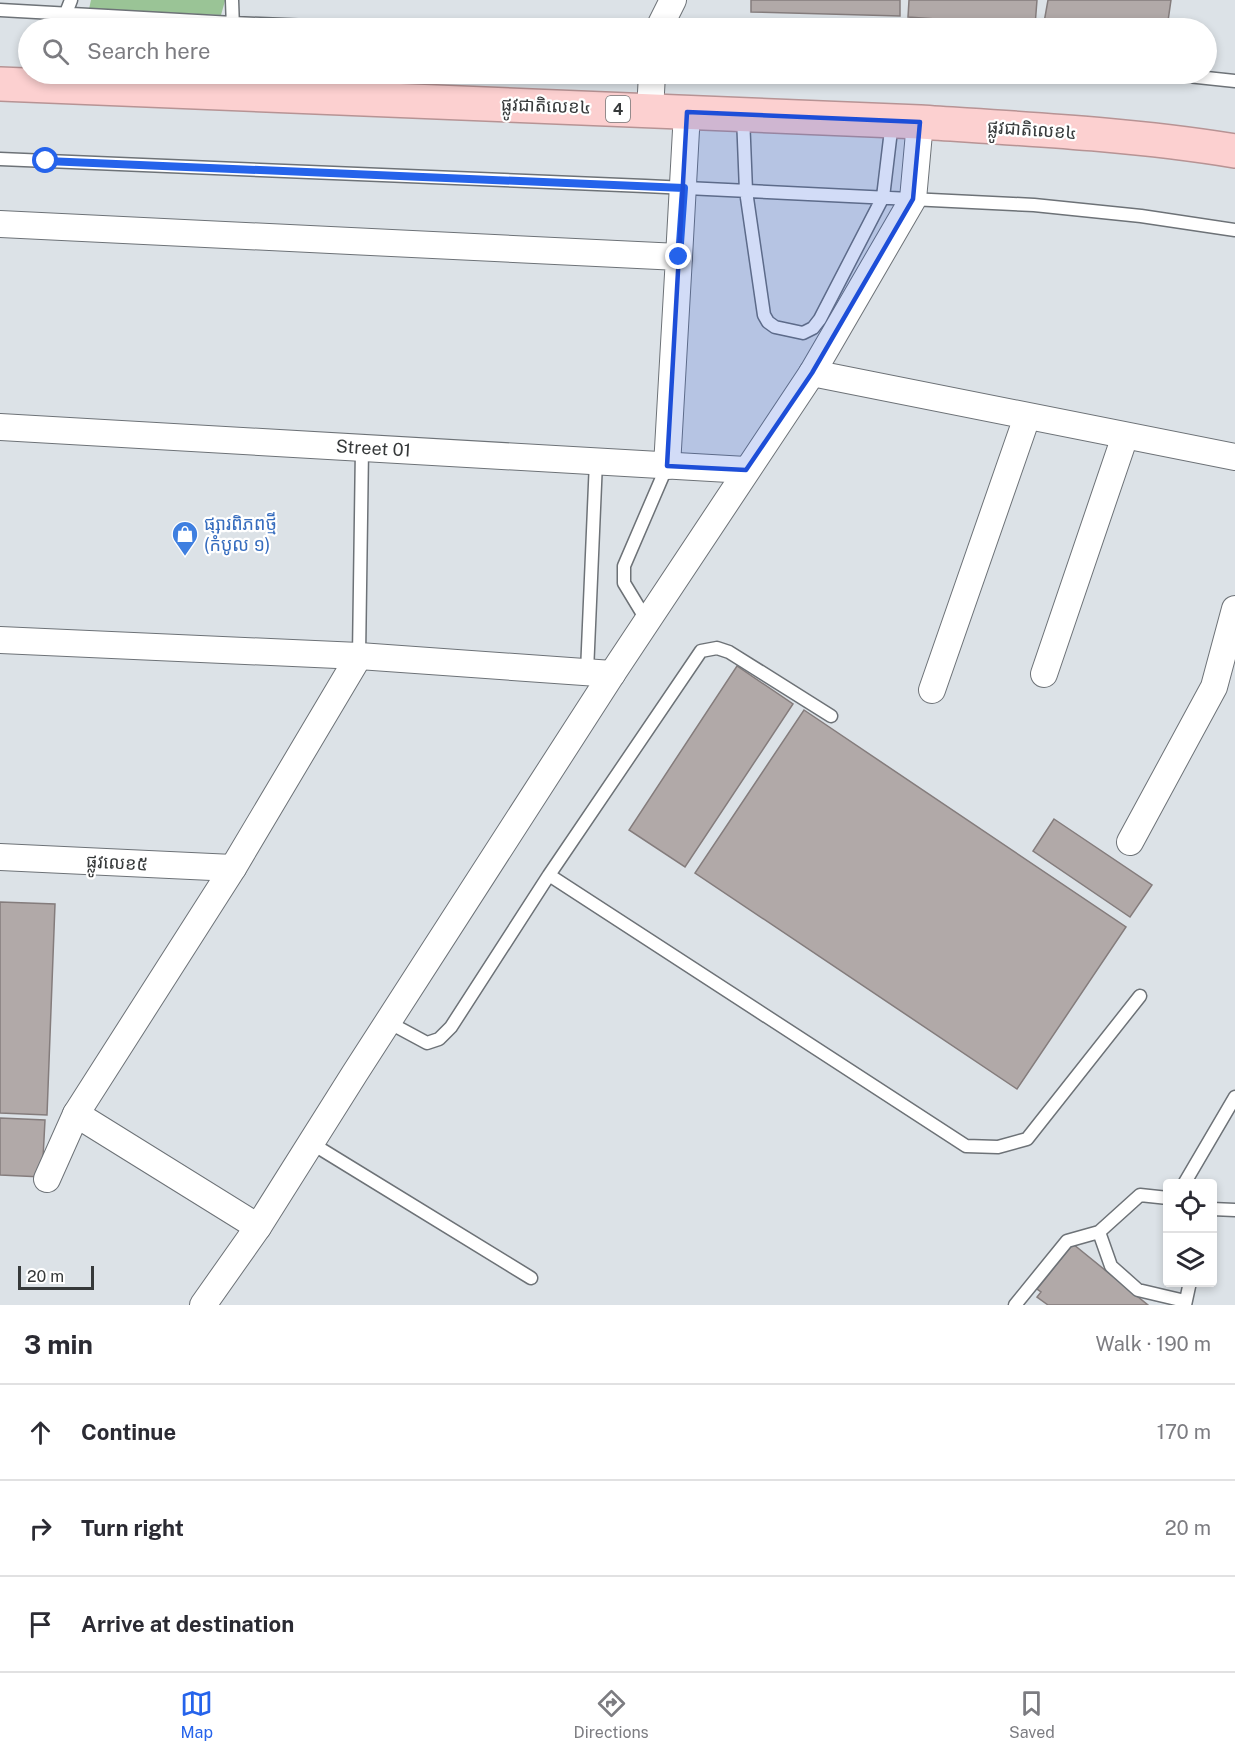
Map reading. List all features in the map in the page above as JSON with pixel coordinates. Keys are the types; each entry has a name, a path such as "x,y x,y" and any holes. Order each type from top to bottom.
{"highway":[{"name":"ផ្លូវជាតិលេខ៤","path":"0,84 18,83"},
{"name":"ផ្លូវជាតិលេខ៤","path":"148,84 1028,129 1235,151"}],"street":[{"path":"664,18 673,0"},
{"path":"650,111 651,84"},
{"path":"667,466 687,112"},
{"path":"206,1304 258,1227 388,1022 599,673 647,621 812,373 913,199 906,122"},
{"path":"0,224 679,257"},
{"path":"812,373 1235,458"},
{"path":"932,690 1027,417"},
{"name":"Street 01","path":"0,427 746,470"},
{"path":"1044,674 1125,436"},
{"path":"1130,842 1214,687 1235,609"},
{"path":"0,640 359,656 599,673"},
{"path":"47,1179 76,1114 233,868 359,656"},
{"name":"ផ្លូវលេខ៥","path":"0,857 233,868"},
{"path":"76,1114 258,1227"}],"lane":[{"path":"66,18 71,0"},
{"path":"232,0 233,18"},
{"path":"0,10 130,18"},
{"path":"1217,79 1235,81"},
{"path":"743,115 746,191 764,315 775,327 803,333 813,328 819,319 883,197 906,122"},
{"path":"0,159 1034,205 1141,216 1235,230"},
{"path":"359,656 362,448"},
{"path":"596,462 599,673"},
{"path":"647,621 624,583 624,566 667,466"},
{"path":"388,1022 428,1043 439,1039 450,1027 549,875 701,651 717,648 729,652 831,716"},
{"path":"549,875 966,1146 998,1147 1027,1140 1140,996"},
{"path":"1187,1179 1235,1097"},
{"path":"311,1143 531,1278"},
{"path":"1015,1305 1067,1241 1099,1232 1140,1195 1163,1198"},
{"path":"1217,1209 1235,1210"},
{"path":"1099,1232 1112,1266 1138,1290 1185,1303 1189,1287"}],"highlighted area":[{"path":"687,112 920,122 913,199 812,373 746,470 667,466"}],"green space":[{"path":"91,0 225,1 221,15 89,9"}],"building":[{"path":"751,0 900,0 900,16 751,12"},
{"path":"909,0 1037,0 1036,18 908,17"},
{"path":"1048,0 1171,0 1168,18 1045,18"},
{"path":"737,666 793,704 685,867 629,830"},
{"path":"804,710 1126,927 1017,1089 695,873"},
{"path":"1054,819 1152,885 1130,917 1033,851"},
{"path":"0,902 55,904 47,1115 0,1113"},
{"path":"0,1118 45,1120 42,1177 0,1175"},
{"path":"1073,1244 1148,1305 1048,1305 1037,1297 1041,1292 1037,1289"}],"place":[{"name":"ផ្សារពិភពថ្មី (កំបូល ១)","path":"185,557"}],"route":[{"path":"46,161 684,188 679,257"}]}
